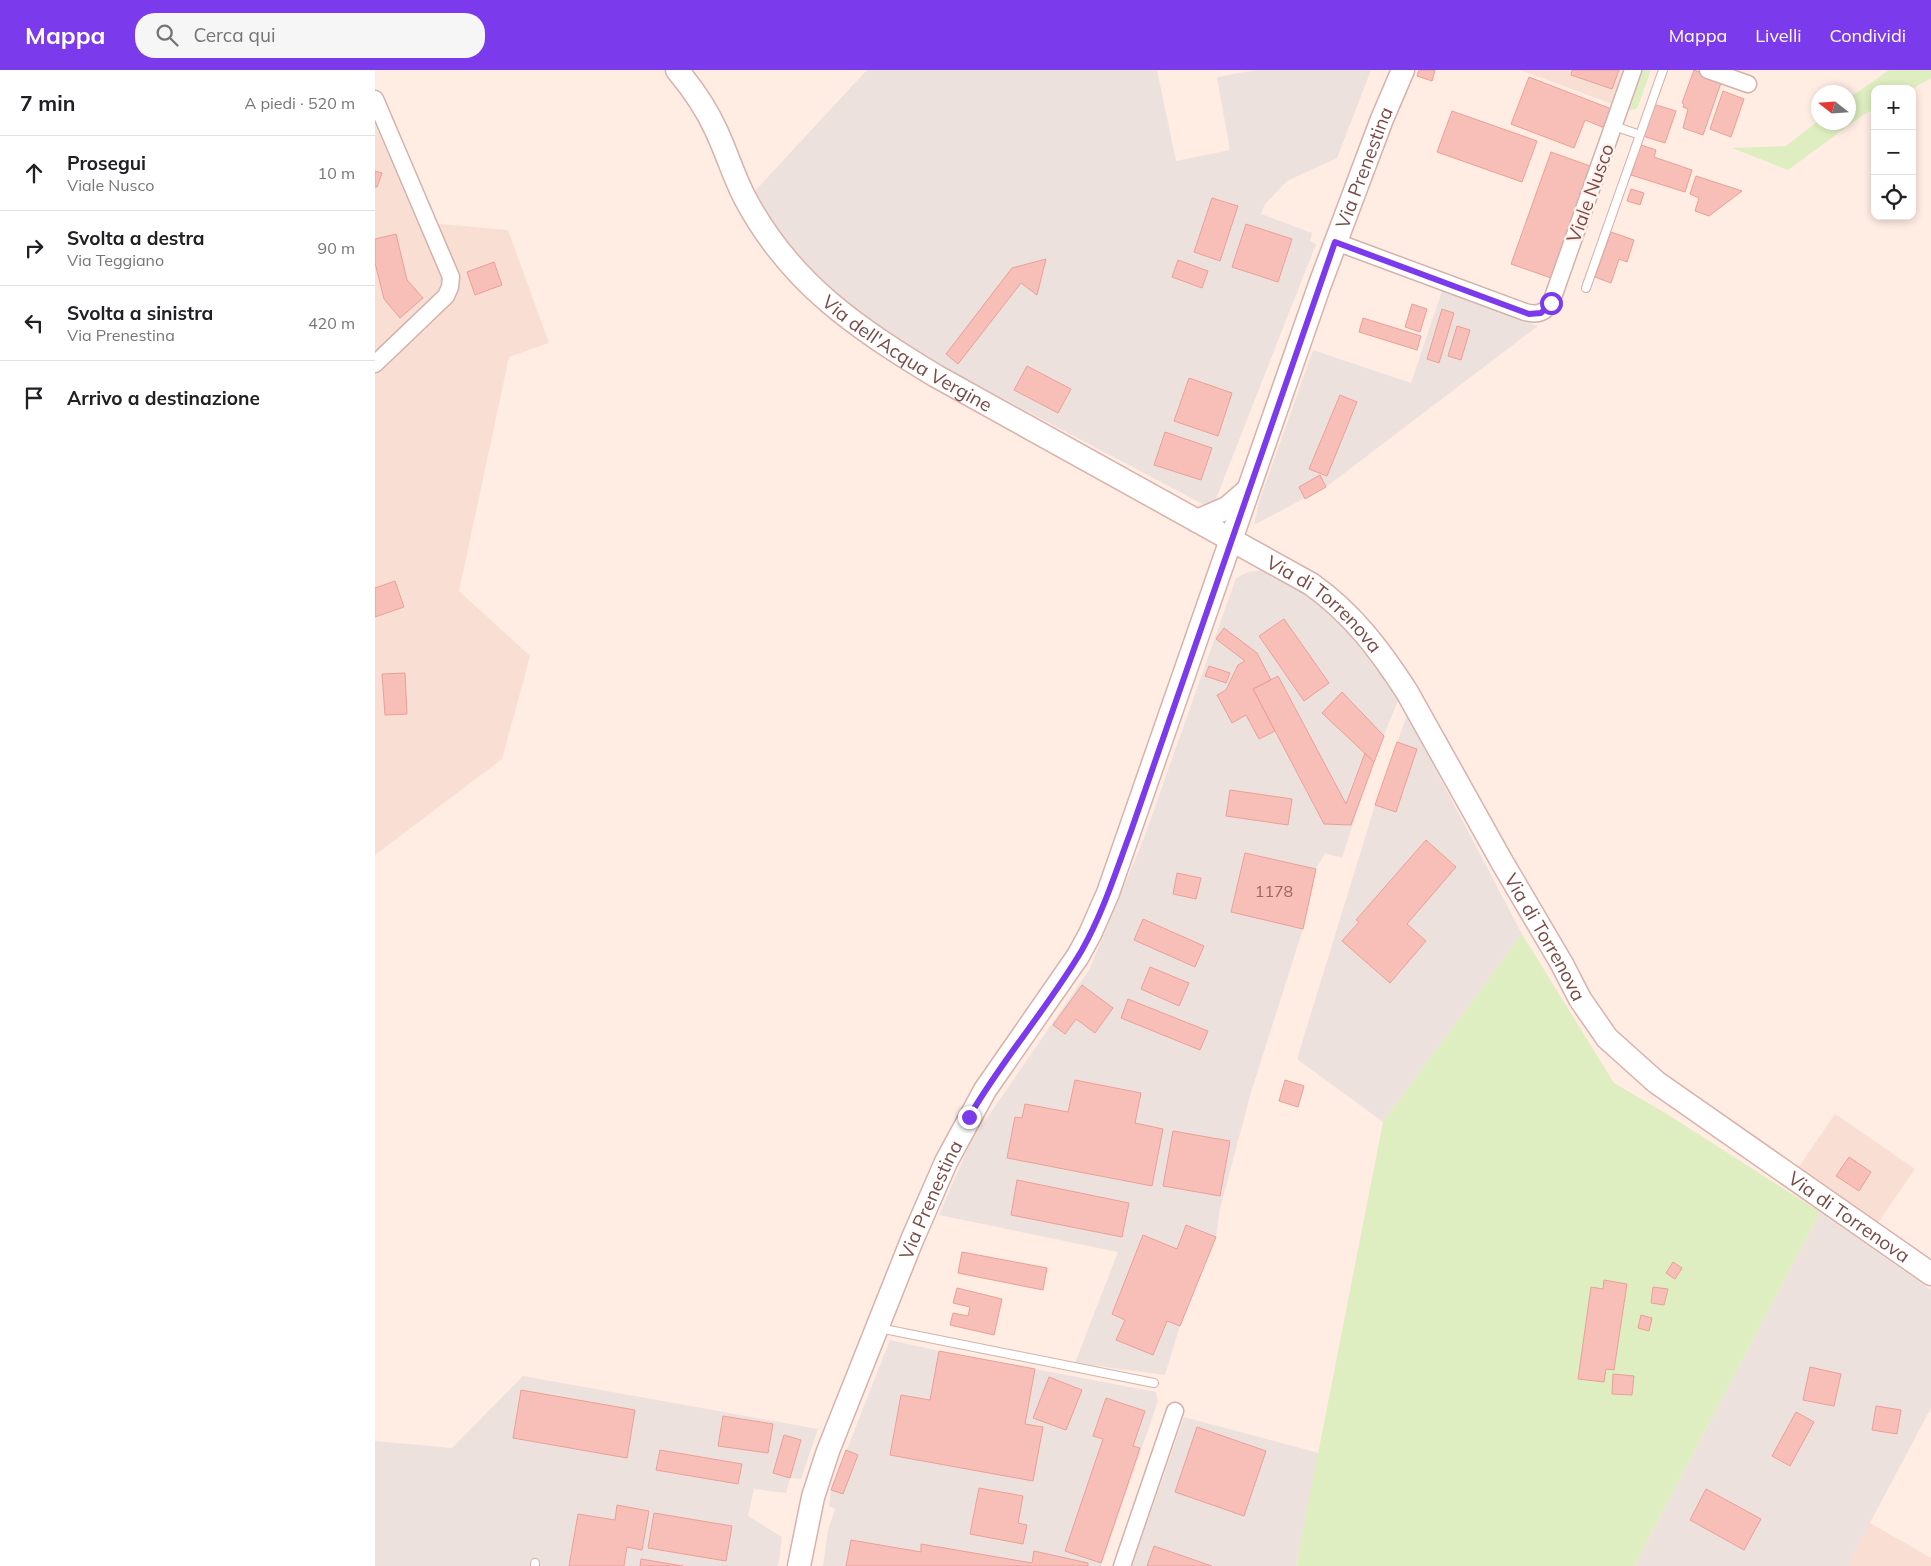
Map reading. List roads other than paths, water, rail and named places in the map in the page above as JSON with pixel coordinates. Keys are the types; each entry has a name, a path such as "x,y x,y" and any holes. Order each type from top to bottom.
{"street":[{"name":"Via dell'Acqua Vergine","path":"677,70 712,121 741,190 762,227 786,261 813,289 853,322 915,363 1022,425 1231,540"},
{"name":"Via Prenestina","path":"799,1566 813,1497 822,1467 924,1211 963,1129 992,1080 1073,965 1096,922 1131,831 1335,242 1382,119 1403,70"},
{"name":"Viale Nusco","path":"1335,242 1525,312 1532,314 1541,313 1552,300 1633,70"},
{"path":"1708,70 1748,84"},
{"path":"375,99 451,277 450,287 444,299 375,364"},
{"path":"1197,521 1227,508 1249,489"},
{"name":"Via di Torrenova","path":"1231,540 1284,568 1326,594 1351,617 1374,643 1407,692 1502,862 1562,964 1580,999 1607,1038 1656,1082 1931,1274"},
{"path":"1122,1566 1175,1411"}],"lane":[{"name":"Viale Nusco","path":"1586,288 1663,70"},
{"path":"1614,126 1640,134"},
{"path":"877,1328 1154,1382"}]}
